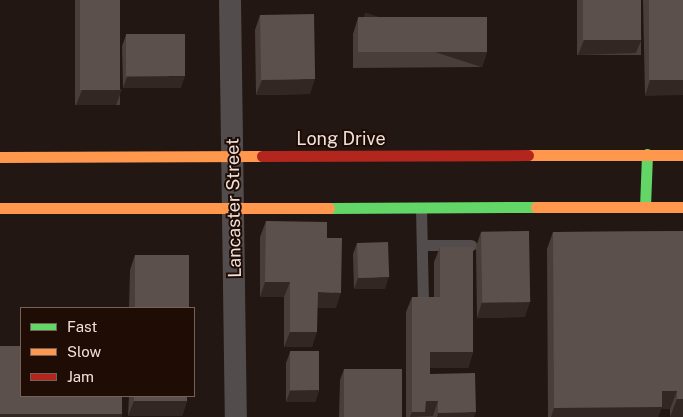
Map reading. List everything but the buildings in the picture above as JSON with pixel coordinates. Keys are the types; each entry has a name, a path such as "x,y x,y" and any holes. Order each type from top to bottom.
{"main road":[{"path":"645,207 647,154"},
{"name":"Long Drive","path":"0,157 683,155"},
{"path":"0,208 683,207"}],"street":[{"name":"Lancaster Street","path":"230,0 235,208 236,417"}],"lane":[{"path":"422,208 423,304"},
{"path":"422,245 471,245"}],"traffic: fast":[{"path":"645,207 647,154"},
{"path":"329,208 536,207"}],"traffic: slow":[{"path":"528,155 683,155"},
{"path":"0,157 262,156"},
{"path":"536,207 683,207"},
{"path":"0,208 329,208"}],"traffic: jam":[{"path":"262,156 528,155"}]}
